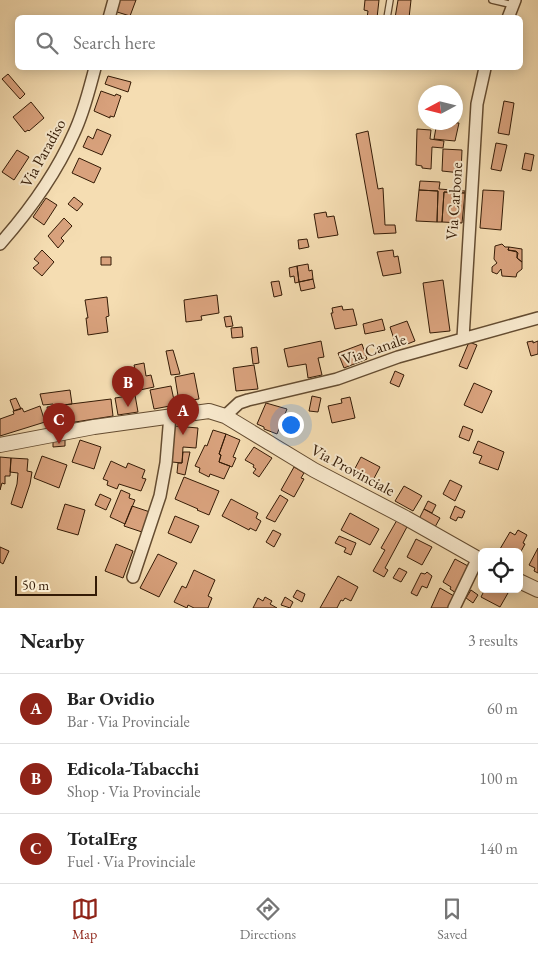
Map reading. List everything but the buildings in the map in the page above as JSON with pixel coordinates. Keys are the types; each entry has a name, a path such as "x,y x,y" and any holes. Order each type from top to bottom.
{"street":[{"path":"109,15 114,0"},
{"path":"509,15 514,3"},
{"name":"Via Paradiso","path":"0,244 45,188 74,134 88,96 94,70"},
{"name":"Via Carbone","path":"463,338 477,104 485,70"},
{"name":"Via Canale","path":"225,416 238,403 337,380 398,357 538,318"},
{"name":"Via Provinciale","path":"0,445 48,435 170,415 202,411 225,416 314,470 478,558"},
{"path":"133,576 160,496 166,463 170,415"},
{"path":"454,608 478,563"},
{"path":"523,582 538,590"}],"lane":[{"path":"388,15 390,0"},
{"path":"492,0 514,3"}],"place":[{"name":"Edicola-Tabacchi","path":"128,407"},
{"name":"Bar Ovidio","path":"183,435"},
{"name":"TotalErg","path":"59,444"}]}
